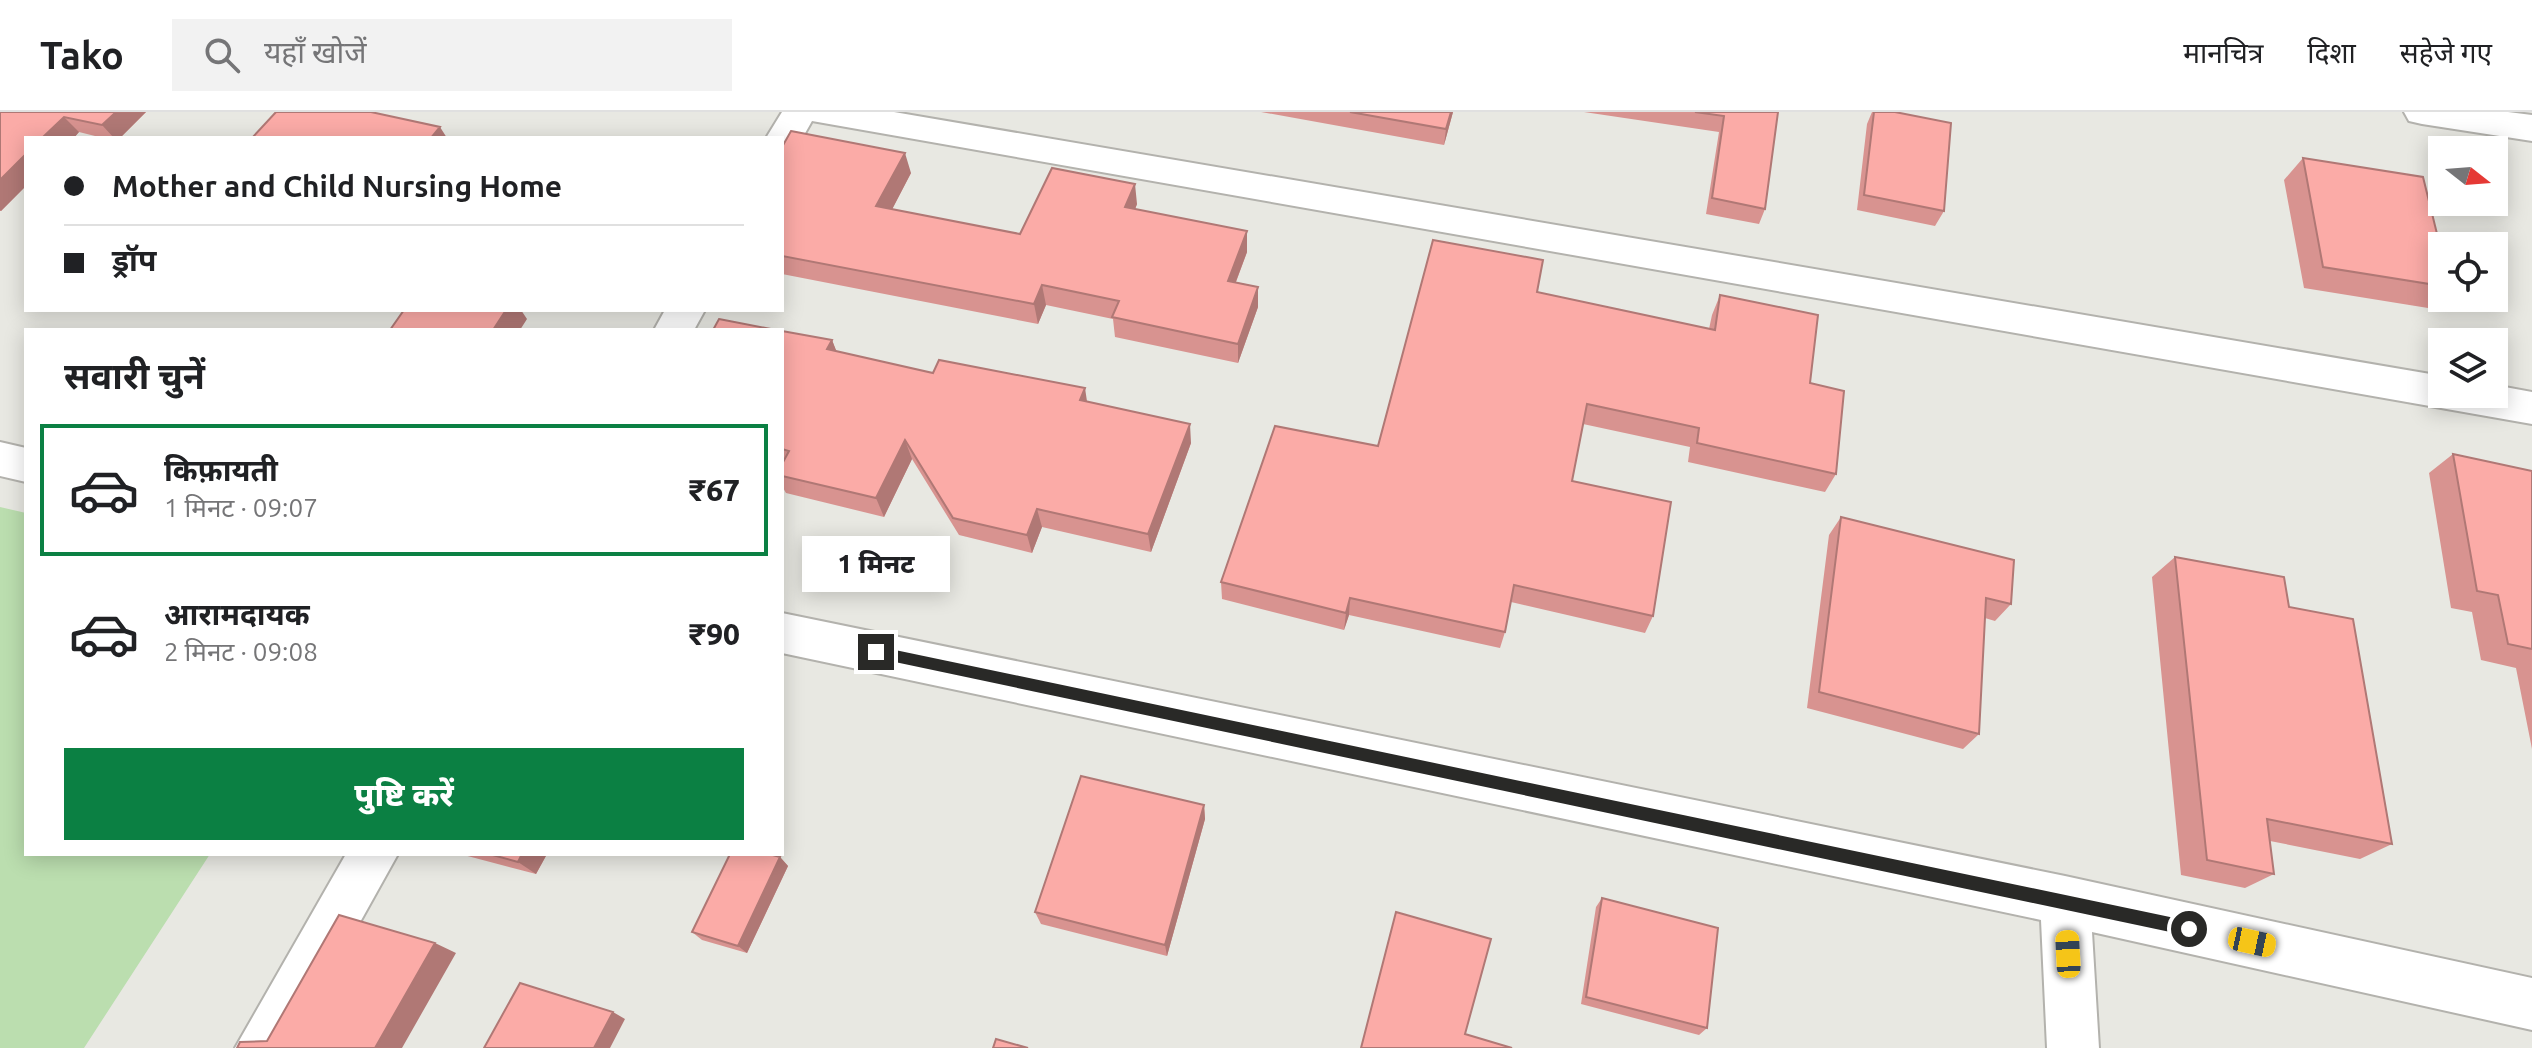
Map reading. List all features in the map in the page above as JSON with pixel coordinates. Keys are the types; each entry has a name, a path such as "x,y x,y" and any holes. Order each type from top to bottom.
{"street":[{"path":"784,139 800,112"},
{"path":"822,112 2428,390"},
{"path":"2422,112 2532,128"},
{"path":"2508,404 2532,408"},
{"path":"0,459 24,465"},
{"path":"784,633 2065,901 2532,1004"},
{"path":"261,1048 372,856"},
{"path":"2065,901 2073,1048"}],"green space":[{"path":"0,507 24,513 24,856 209,856 84,1048 0,1048"}],"building":[{"path":"0,112 116,112 102,125 64,117 44,136 24,136 24,156 0,180"},
{"path":"276,112 371,112 440,127 433,136 254,136"},
{"path":"1350,112 1451,112 1446,129"},
{"path":"1695,112 1778,112 1765,209 1712,198 1724,116"},
{"path":"1874,112 1895,112 1951,123 1944,211 1864,195"},
{"path":"791,131 905,153 876,206 1020,234 1052,168 1135,184 1125,207 1247,231 1228,281 1258,287 1238,344 1112,317 1119,301 1042,285 1034,304 784,256 784,143"},
{"path":"2303,158 2423,177 2428,216 2433,216 2437,232 2428,232 2428,284 2323,267"},
{"path":"1433,240 1543,260 1537,292 1715,330 1720,295 1818,315 1810,383 1844,391 1836,474 1697,443 1699,428 1587,404 1572,481 1671,502 1653,616 1514,585 1505,632 1350,598 1346,613 1221,582 1275,426 1378,446"},
{"path":"403,312 505,312 494,328 391,328"},
{"path":"719,319 766,328 714,328"},
{"path":"784,331 832,340 827,349 933,373 939,360 1085,388 1080,400 1190,424 1148,534 1037,509 1027,535 953,518 905,440 876,498 784,476 784,460 789,451 784,450"},
{"path":"2453,454 2532,471 2532,649 2508,644 2498,595 2477,591"},
{"path":"1841,517 2014,560 2011,604 1986,598 1979,734 1819,692"},
{"path":"2175,557 2284,577 2289,607 2353,619 2392,844 2267,819 2274,874 2207,860"},
{"path":"1081,776 1204,805 1165,945 1035,912"},
{"path":"496,856 521,856 518,862"},
{"path":"729,856 780,857 738,946 692,932"},
{"path":"1602,898 1718,928 1707,1028 1586,997"},
{"path":"1396,912 1491,939 1465,1034 1512,1048 1361,1048"},
{"path":"339,915 435,943 375,1048 237,1048 240,1042 267,1041"},
{"path":"520,983 613,1012 594,1048 484,1048"},
{"path":"996,1039 1028,1048 993,1048"}],"route":[{"path":"876,652 2189,929"}]}
